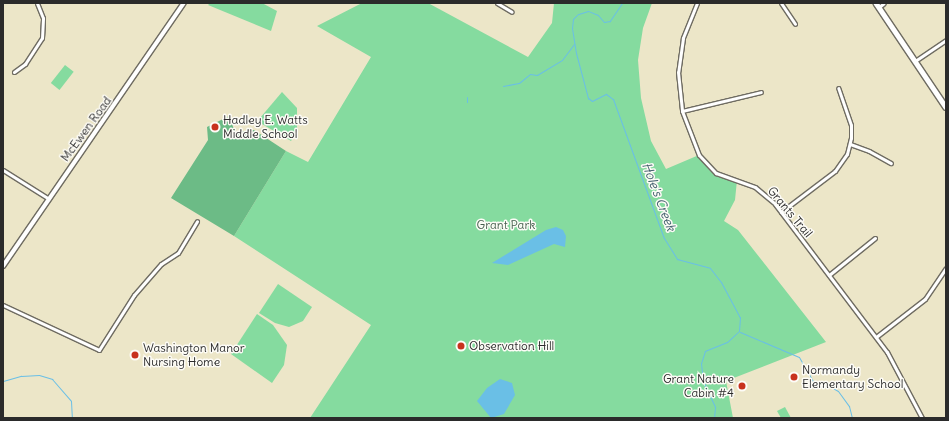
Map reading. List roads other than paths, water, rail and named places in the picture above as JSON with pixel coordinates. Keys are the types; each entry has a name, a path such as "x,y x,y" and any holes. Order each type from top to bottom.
{"main road":[{"path":"877,5 946,107"}],"street":[{"path":"14,72 25,64 42,38 43,18 37,3"},
{"name":"McEwen Road","path":"3,266 184,3"},
{"path":"498,3 512,12"},
{"name":"Grants Trail","path":"697,3 683,38 678,63 682,111 696,150 706,165 722,176 760,190 781,212 876,337 904,381 922,418"},
{"path":"781,3 794,24"},
{"path":"877,5 884,3"},
{"path":"915,61 946,40"},
{"path":"781,212 835,171 850,144 850,118 838,88"},
{"path":"682,111 761,92"},
{"path":"850,144 870,151 891,163"},
{"path":"3,170 49,199"},
{"path":"3,305 99,350 134,295 161,264 178,253 197,221"},
{"path":"829,275 875,238"},
{"path":"876,337 925,299 946,268"}],"water":[{"path":"556,227 563,230 566,236 565,247 554,244 508,265 492,263 546,230"},
{"path":"500,379 512,383 515,395 504,414 491,418 477,401 487,388"}],"waterway":[{"name":"Hole's Creek","path":"622,3 610,21 604,22 598,15 588,11 578,14 573,19 572,28 576,53 588,98 592,101 606,94 613,99 664,238 677,259 710,268 721,282 740,317 739,331 727,342 705,351 701,363 703,381 715,407 714,418"},
{"path":"503,86 519,83 530,74 537,75 562,60 574,44"},
{"path":"467,97 467,102"},
{"path":"740,332 799,357 816,387 831,387 838,391 849,406 852,418"},
{"name":"Hole's Creek","path":"3,381 21,376 39,375 52,379 71,401 72,418"}],"place":[{"name":"Hadley E. Watts Middle School","path":"215,127"},
{"name":"Observation Hill","path":"461,346"},
{"name":"Washington Manor Nursing Home","path":"135,355"},
{"name":"Normandy Elementary School","path":"794,377"},
{"name":"Grant Nature Cabin #4","path":"742,386"}],"park label":[{"name":"Grant Park","path":"506,225"}]}
